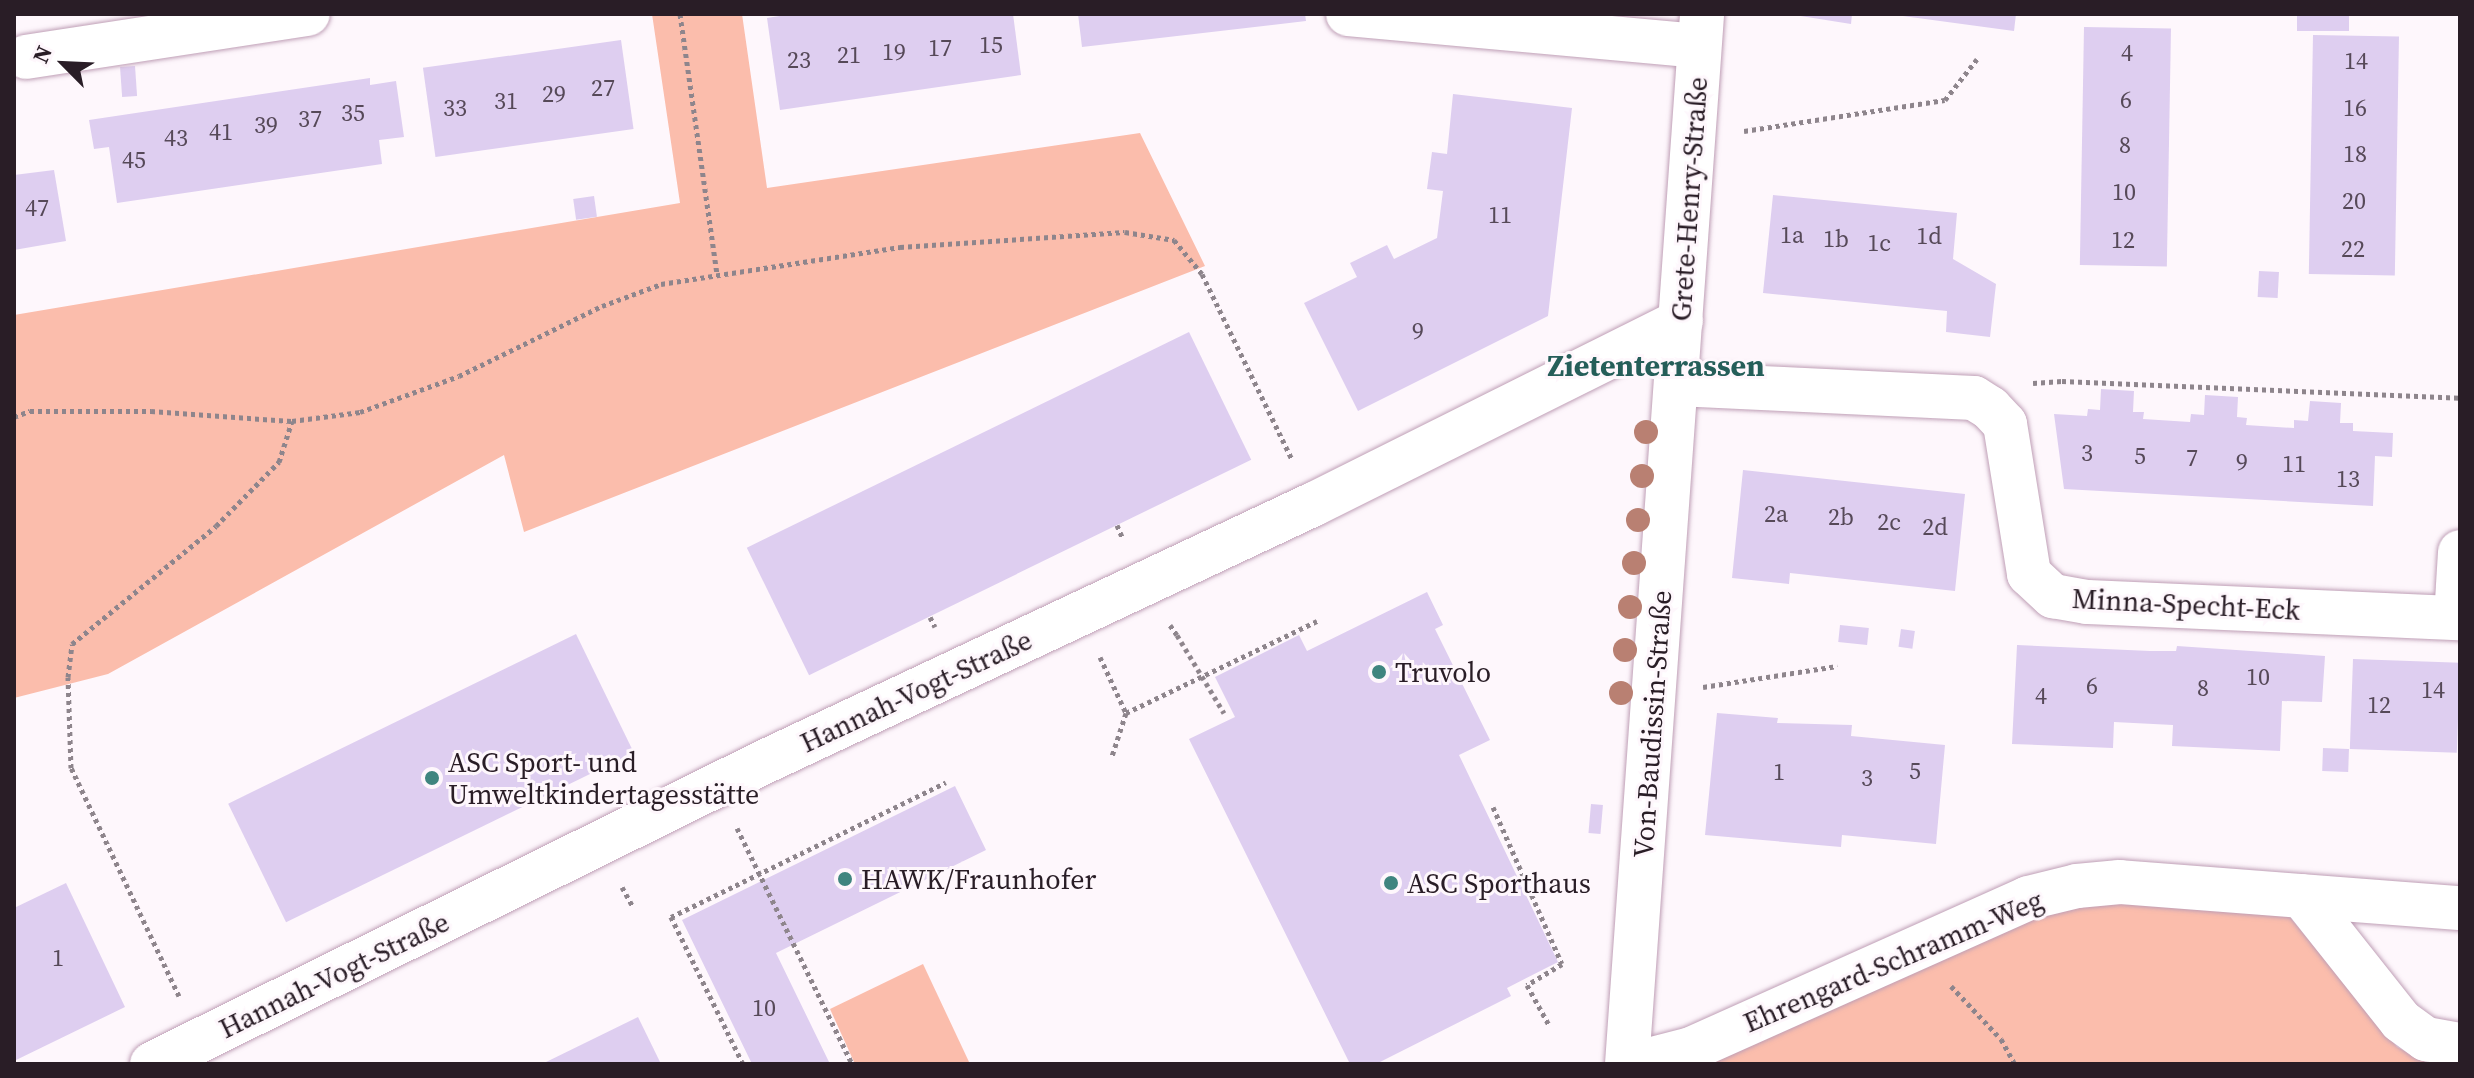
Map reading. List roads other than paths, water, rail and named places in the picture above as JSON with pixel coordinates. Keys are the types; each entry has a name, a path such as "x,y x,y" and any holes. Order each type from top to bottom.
{"street":[{"path":"26,57 308,14"},
{"path":"1348,14 1700,30"},
{"name":"Grete-Henry-Straße","path":"1677,384 1700,30"},
{"name":"Hannah-Vogt-Straße","path":"152,1064 762,763 1314,504 1681,321"},
{"name":"Minna-Specht-Eck","path":"1677,384 1974,398 1990,408 2005,424 2029,574 2053,596 2087,602 2458,618 2460,552"},
{"name":"Von-Baudissin-Straße","path":"1627,1064 1677,384"},
{"name":"Ehrengard-Schramm-Weg","path":"1633,1064 1691,1049 2028,898 2077,886 2120,882 2460,908"},
{"path":"2302,896 2401,1021 2426,1039 2460,1045"}],"place":[{"name":"Truvolo","path":"1379,672"},
{"name":"ASC Sport- und Umweltkindertagesstätte","path":"432,778"},
{"name":"HAWK/Fraunhofer","path":"845,879"},
{"name":"ASC Sporthaus","path":"1391,883"}],"district":[{"name":"Zietenterrassen","path":"1656,366"}]}
